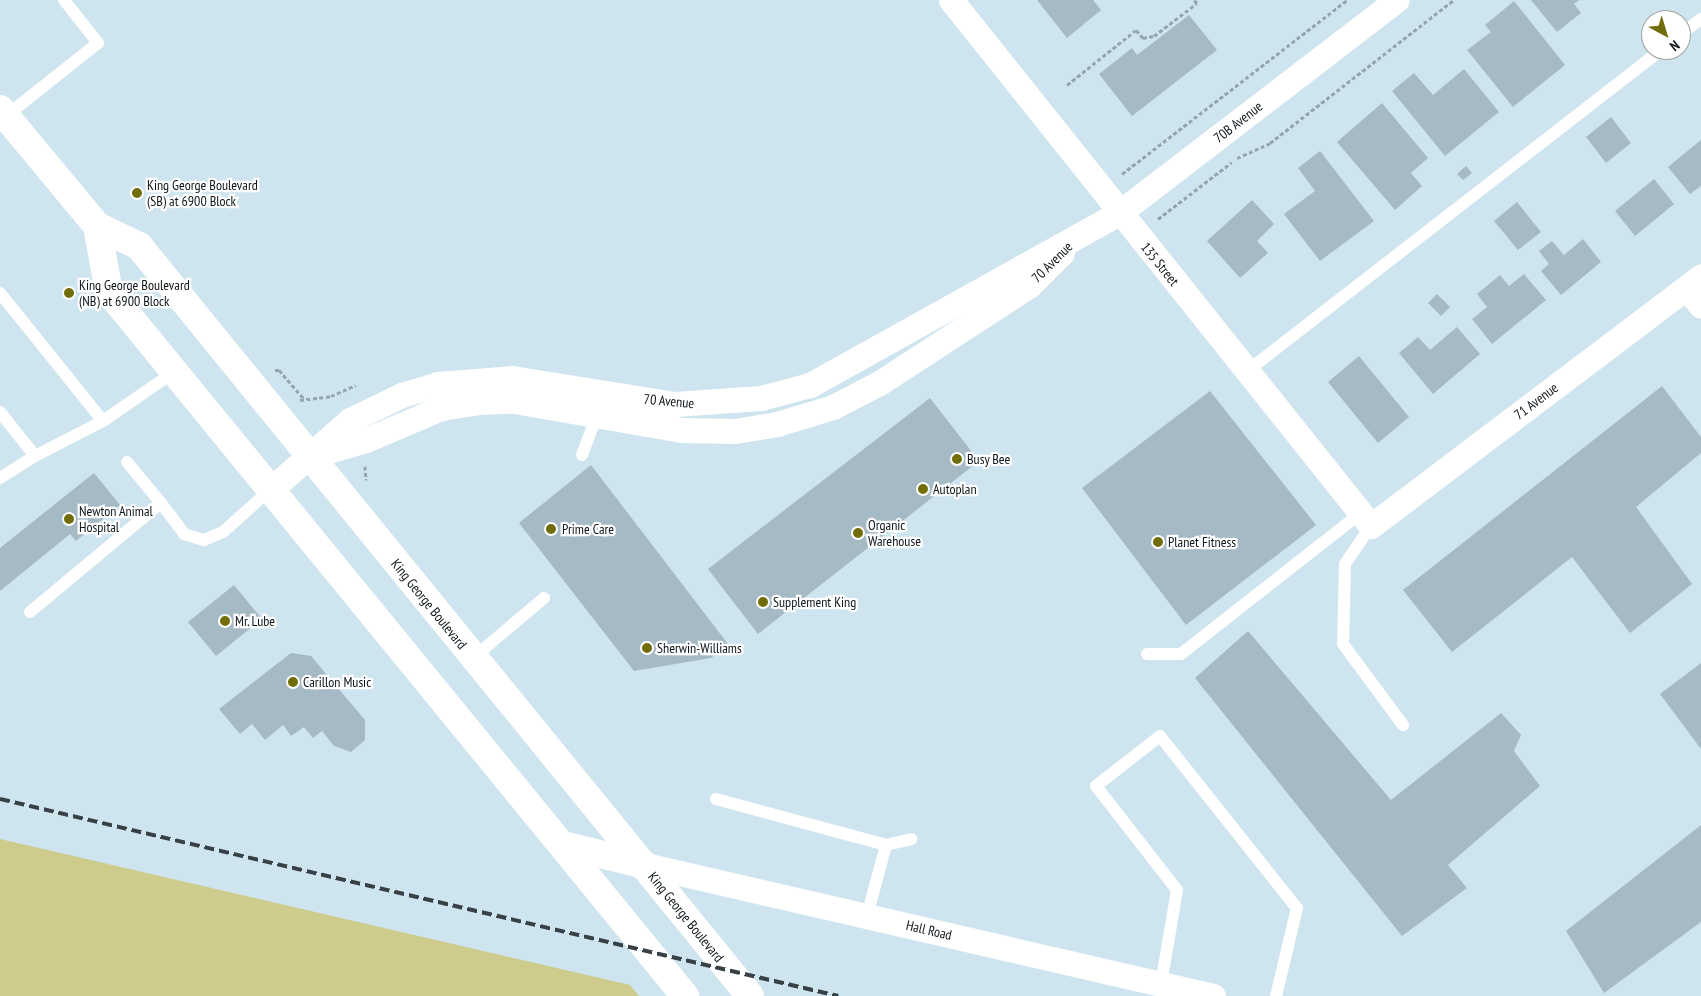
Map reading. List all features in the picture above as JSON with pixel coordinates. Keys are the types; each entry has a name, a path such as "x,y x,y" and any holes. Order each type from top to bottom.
{"main road":[{"name":"King George Boulevard","path":"3,113 98,226 139,246 308,457 645,865 750,996"},
{"path":"98,226 108,292 685,996"},
{"path":"563,845 645,865"}],"street":[{"name":"135 Street","path":"951,0 1119,213 1366,520"},
{"name":"70B Avenue","path":"1076,239 1119,213 1397,0"},
{"name":"70 Avenue","path":"308,457 366,440 441,408 477,402 514,401 682,430 735,431 833,407 881,382 1030,285 1076,239"},
{"name":"70 Avenue","path":"270,490 362,413 438,384 512,378 675,404 761,398 810,385 1076,239"},
{"name":"71 Avenue","path":"1366,520 1696,290"},
{"name":"Hall Road","path":"645,865 1213,996"}],"lane":[{"path":"3,113 98,43 64,0"},
{"path":"1246,372 1648,60"},
{"path":"0,292 103,421"},
{"path":"0,478 35,456 103,421 174,372"},
{"path":"0,412 35,456"},
{"path":"582,455 597,416"},
{"path":"127,462 184,534 204,540 223,532 270,490"},
{"path":"30,612 161,503"},
{"path":"1147,654 1181,654 1366,520"},
{"path":"1366,520 1344,564 1343,644 1403,725"},
{"path":"473,658 544,598"},
{"path":"1160,984 1177,890 1096,786 1160,736 1297,908 1276,996"},
{"path":"716,798 886,846 911,839"},
{"path":"867,916 886,846"}],"path":[{"path":"1067,85 1136,30 1143,38 1154,36 1197,3 1194,0"},
{"path":"1126,170 1347,0"},
{"path":"1161,218 1239,157 1270,144 1454,0"},
{"path":"279,370 304,398 331,396 364,382"}],"shaded area":[{"path":"0,839 630,985 639,996 0,996"}],"building":[{"path":"1037,0 1093,0 1101,10 1067,38"},
{"path":"1531,0 1579,0 1574,4 1581,13 1557,32"},
{"path":"1514,1 1565,65 1513,107 1467,50 1491,32 1485,25"},
{"path":"1189,15 1217,50 1132,116 1099,74 1132,48 1137,55"},
{"path":"1464,69 1499,112 1445,156 1392,91 1414,73 1433,95"},
{"path":"1382,103 1428,158 1411,173 1422,186 1395,210 1337,142"},
{"path":"1611,117 1631,143 1606,163 1586,137"},
{"path":"1701,140 1701,186 1690,194 1668,167"},
{"path":"1320,151 1374,221 1320,261 1284,214 1315,191 1298,168"},
{"path":"1466,166 1472,173 1463,180 1457,174"},
{"path":"1654,179 1674,204 1635,236 1615,211"},
{"path":"1252,200 1274,224 1257,241 1268,253 1240,278 1207,241"},
{"path":"1517,202 1541,232 1518,250 1494,221"},
{"path":"1583,239 1601,262 1561,295 1541,271 1549,264 1539,251 1552,241 1564,255"},
{"path":"1524,274 1546,300 1492,344 1472,319 1487,307 1477,294 1500,275 1509,286"},
{"path":"1437,294 1450,307 1441,316 1428,303"},
{"path":"1457,327 1480,354 1433,394 1399,353 1418,337 1430,350"},
{"path":"1359,356 1409,417 1378,443 1328,382"},
{"path":"1662,386 1701,437 1701,453 1636,507 1692,584 1630,633 1572,557 1452,652 1403,590"},
{"path":"1210,391 1316,525 1186,625 1082,488"},
{"path":"930,398 979,461 758,634 708,569"},
{"path":"591,465 728,644 711,658 634,671 519,523"},
{"name":"Newton Animal Hospital","path":"94,473 120,505 76,541 70,534 0,591 0,548"},
{"name":"Mr. Lube","path":"234,585 262,619 216,656 188,622"},
{"path":"1248,631 1391,800 1501,713 1521,735 1514,751 1540,786 1448,865 1467,888 1402,936 1195,678"},
{"name":"Carillon Music","path":"291,653 311,656 365,720 365,740 351,752 334,746 322,731 313,738 304,727 291,736 283,725 265,740 252,724 240,734 219,709"},
{"path":"1701,663 1701,749 1660,694"},
{"path":"1701,825 1701,922 1604,993 1566,931"}],"railway":[{"path":"0,799 838,996"}],"place":[{"name":"King George Boulevard (SB) at 6900 Block","path":"137,193"},
{"name":"King George Boulevard (NB) at 6900 Block","path":"69,293"},
{"name":"Busy Bee","path":"957,459"},
{"name":"Autoplan","path":"923,489"},
{"name":"Newton Animal Hospital","path":"69,519"},
{"name":"Prime Care","path":"551,529"},
{"name":"Organic Warehouse","path":"858,533"},
{"name":"Planet Fitness","path":"1158,542"},
{"name":"Supplement King","path":"763,602"},
{"name":"Mr. Lube","path":"225,621"},
{"name":"Sherwin-Williams","path":"647,648"},
{"name":"Carillon Music","path":"293,682"}]}
